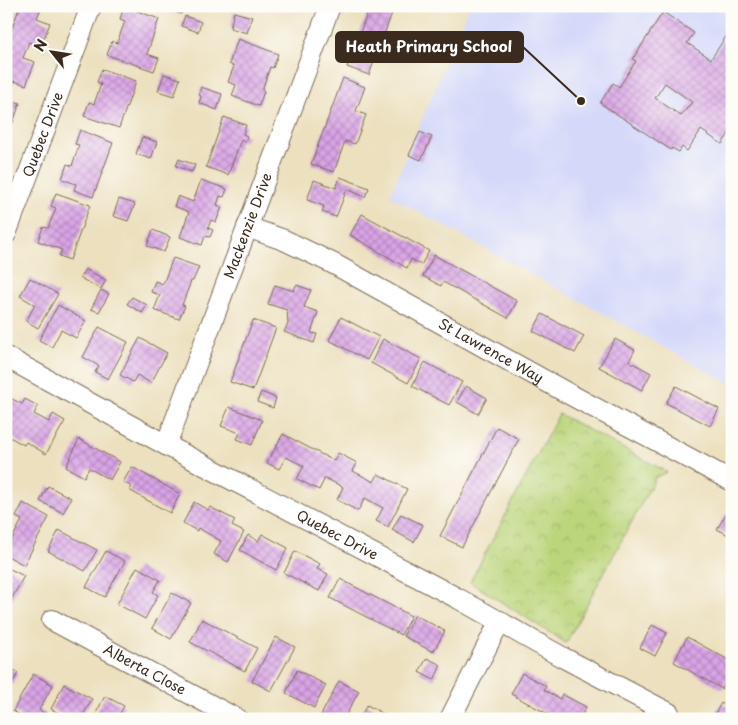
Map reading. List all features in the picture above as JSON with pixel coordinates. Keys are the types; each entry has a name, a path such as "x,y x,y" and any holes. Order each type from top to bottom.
{"street":[{"name":"Quebec Drive","path":"6,234 91,6"},
{"name":"Mackenzie Drive","path":"166,445 330,6"},
{"name":"St Lawrence Way","path":"247,227 284,240 334,264 553,386 732,481"},
{"name":"Quebec Drive","path":"6,357 166,445 670,713"},
{"name":"Alberta Close","path":"52,620 237,719"},
{"path":"450,719 500,621"}],"shaded area":[{"path":"469,6 732,6 732,385 390,196"}],"green space":[{"path":"559,414 667,472 656,477 566,643 470,582"}],"building":[{"path":"20,6 42,6 37,18 50,23 41,46 29,42 23,58 35,62 26,85 14,81 8,99 20,103 12,125 6,123 6,44"},
{"path":"124,6 159,19 147,54 159,58 154,71 107,55 112,41 117,43 125,21 120,19"},
{"path":"173,6 183,6 181,14 172,11"},
{"path":"370,6 392,13 369,75 347,67"},
{"path":"234,12 252,17 247,33 230,28"},
{"path":"663,12 694,33 687,43 711,59 727,35 732,38 732,129 722,144 701,130 687,151 682,147 679,152 672,148 671,150 600,103 613,83 619,87 636,61 633,59","holes":["665,83 692,102 681,116 655,98"]},
{"path":"185,16 201,22 198,32 181,26"},
{"path":"238,39 278,54 273,68 270,67 259,106 232,96 236,85 228,82 234,66 229,64"},
{"path":"102,69 136,81 119,128 84,116 89,102 94,104 101,84 97,82"},
{"path":"164,74 180,79 174,96 158,91"},
{"path":"343,78 365,87 356,111 366,115 355,144 345,141 334,172 311,164"},
{"path":"201,87 222,94 217,110 199,103"},
{"path":"224,117 246,125 243,134 247,136 245,142 241,140 228,175 206,167"},
{"path":"80,130 113,143 93,197 74,190 76,184 62,179 67,164 72,166 79,145 75,144"},
{"path":"420,132 432,137 421,160 409,155"},
{"path":"142,137 157,142 151,159 136,154"},
{"path":"179,159 195,165 192,172 176,166"},
{"path":"340,177 369,188 365,197 347,189 336,217 322,212 324,206 307,200 314,180 336,188"},
{"path":"201,180 227,189 224,197 220,196 217,205 222,207 216,222 211,220 208,228 213,230 210,237 205,236 202,245 180,237 189,212 174,206 178,196 193,202"},
{"path":"56,193 90,205 70,260 59,256 62,250 38,241 43,227 48,228 56,208 51,206"},
{"path":"119,199 135,204 128,221 113,216"},
{"path":"362,214 429,251 421,265 411,259 407,268 350,235"},
{"path":"153,230 170,237 164,252 147,246"},
{"path":"434,255 517,301 508,318 443,282 441,286 423,276"},
{"path":"173,258 199,267 193,281 191,281 182,305 185,306 179,319 154,310 160,295 151,292 155,281 163,284"},
{"path":"85,269 106,280 101,289 80,278"},
{"path":"30,278 58,294 38,328 26,321 35,305 20,296"},
{"path":"275,285 294,291 296,285 311,290 304,307 318,312 311,333 317,334 314,343 284,332 288,324 287,310 268,304"},
{"path":"101,290 109,294 99,312 91,309"},
{"path":"132,297 147,305 142,313 127,304"},
{"path":"58,305 86,321 76,338 61,330 52,347 39,340"},
{"path":"542,314 584,336 575,353 533,331"},
{"path":"341,317 379,337 367,360 329,340"},
{"path":"253,320 276,328 253,390 230,382"},
{"path":"99,327 128,342 108,379 95,372 99,366 83,357"},
{"path":"140,338 167,353 151,383 137,375 133,382 120,375"},
{"path":"383,339 421,359 408,383 371,363"},
{"path":"615,339 635,350 629,361 651,373 642,390 599,367"},
{"path":"425,362 462,382 449,405 412,386"},
{"path":"466,386 487,398 478,414 457,402"},
{"path":"676,386 719,409 710,426 666,403"},
{"path":"261,392 276,398 273,408 257,402"},
{"path":"8,397 22,404 25,399 38,406 34,414 49,422 53,414 65,421 46,454 26,442 24,445 6,435 11,426 6,423 6,401"},
{"path":"229,407 262,420 252,445 237,439 240,433 221,426"},
{"path":"497,427 519,439 462,547 440,536"},
{"path":"283,434 334,461 338,453 357,463 353,471 374,482 378,474 407,489 388,527 376,521 383,508 365,498 358,511 337,500 343,487 325,478 319,490 297,479 304,466 286,457 279,469 267,463"},
{"path":"79,439 120,462 110,480 89,468 84,477 66,467"},
{"path":"132,467 180,494 170,513 129,490 132,487 123,482"},
{"path":"48,486 71,498 63,513 40,501"},
{"path":"194,502 208,510 210,507 235,520 232,526 244,532 228,562 214,554 221,541 198,528 197,531 183,523"},
{"path":"23,503 49,517 24,565 6,555 6,550 22,520 16,517"},
{"path":"401,514 423,525 414,542 392,530"},
{"path":"726,514 732,517 732,537 717,529"},
{"path":"59,530 97,550 85,571 48,551"},
{"path":"262,534 288,548 276,570 240,550 248,535 258,541"},
{"path":"106,551 125,561 105,597 86,587"},
{"path":"295,551 320,564 317,569 328,574 319,591 284,573"},
{"path":"6,567 24,576 6,609"},
{"path":"137,567 160,580 153,592 158,595 145,619 117,604"},
{"path":"340,579 411,616 401,635 330,598"},
{"path":"172,593 191,603 171,639 152,628"},
{"path":"415,615 445,631 433,652 403,636"},
{"path":"202,619 257,648 245,671 190,642"},
{"path":"652,625 667,633 655,656 640,648"},
{"path":"276,637 295,647 271,691 252,681"},
{"path":"687,637 732,662 732,685 726,681 722,689 674,662"},
{"path":"427,658 441,665 434,680 419,672"},
{"path":"6,667 18,673 6,694"},
{"path":"297,670 326,685 314,708 286,693"},
{"path":"522,673 546,686 544,690 560,699 562,694 586,707 580,719 557,719 511,694"},
{"path":"33,674 53,685 39,710 46,714 43,719 18,719 20,715 13,711"},
{"path":"339,681 359,691 344,719 319,719"},
{"path":"64,684 92,699 81,719 70,719 51,709"},
{"path":"105,696 124,706 117,719 93,719"},
{"path":"721,703 732,709 732,719 712,719"},
{"path":"367,705 393,719 359,719"}],"place":[{"name":"Heath Primary School","path":"581,101"}]}
